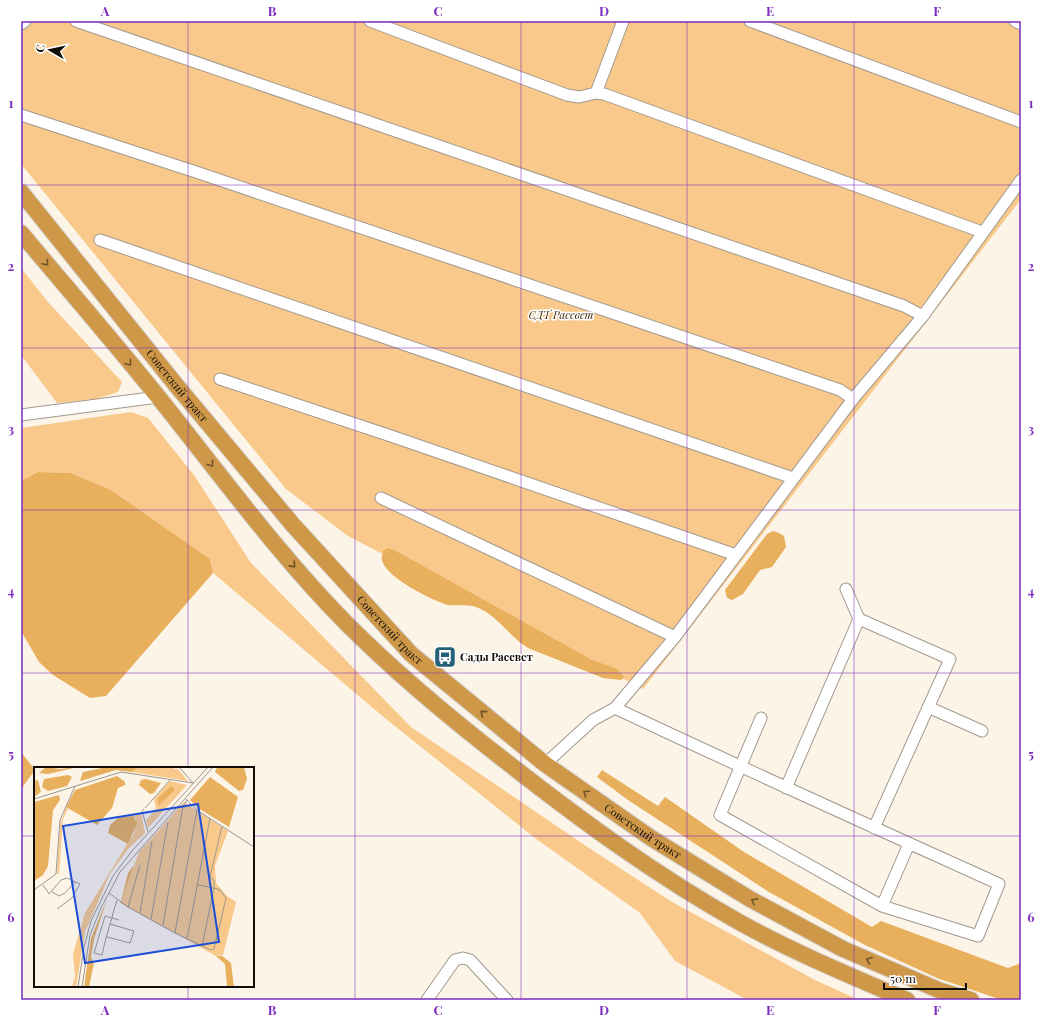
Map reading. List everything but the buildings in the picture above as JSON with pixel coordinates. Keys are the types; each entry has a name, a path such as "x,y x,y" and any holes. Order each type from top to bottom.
{"highway":[{"name":"Советский тракт","path":"21,192 176,386 293,525 411,654 544,764 651,838 750,899 842,949 941,991 971,1000"},
{"name":"Советский тракт","path":"21,233 158,397 271,541 344,621 397,673 434,706 558,802 647,866 741,923 832,968 907,1000"}],"lane":[{"path":"21,24 25,21"},
{"path":"76,21 904,306 923,316"},
{"path":"370,21 567,95 580,97 596,93 604,94 982,232"},
{"path":"596,93 623,21"},
{"path":"750,21 1021,122"},
{"path":"1014,21 1021,24"},
{"path":"21,115 196,172 840,390 854,399"},
{"path":"544,764 593,720 615,708 675,637 854,399 923,316 982,232 1021,180"},
{"path":"100,240 794,478"},
{"path":"220,379 402,439 736,555"},
{"path":"21,415 158,397"},
{"path":"381,498 675,637"},
{"path":"846,589 859,619 950,658 874,828"},
{"path":"786,788 859,619"},
{"path":"928,707 982,731"},
{"path":"615,708 741,767 786,788 999,884 978,936 882,906 720,815 741,767 761,718"},
{"path":"882,906 909,844"},
{"path":"428,1000 455,960 463,958 470,960 507,1000"}],"green space":[{"name":"СДТ Рассвет","path":"32,21 1021,21 1021,199 643,689 348,536 286,489 21,164 21,33"},
{"path":"21,268 48,302 122,382 118,392 96,399 57,403 21,355"},
{"path":"131,412 148,418 194,475 251,563 411,727 586,846 672,902 815,980 859,1000 748,1000 675,961 640,913 535,838 386,719 213,573 210,559 111,490 69,473 38,472 21,481 21,428"}],"shaded area":[{"path":"38,472 70,473 111,490 210,559 213,573 106,696 90,698 53,675 39,662 21,631 21,481"},
{"path":"773,531 784,536 786,547 772,567 760,570 743,594 732,600 727,598 725,590 767,534"},
{"path":"388,548 396,551 592,660 617,669 624,677 621,680 603,678 528,648 483,610 476,607 441,603 410,587 391,574 385,567 382,557 383,551"},
{"path":"21,752 34,769 34,771 21,789"},
{"path":"602,770 658,806 665,797 744,852 872,927 881,921 1008,968 1021,963 1021,1000 1002,1000 937,978 865,945 769,892 628,800 597,777"}],"place":[{"name":"Сады Рассвет","path":"445,657"}]}
